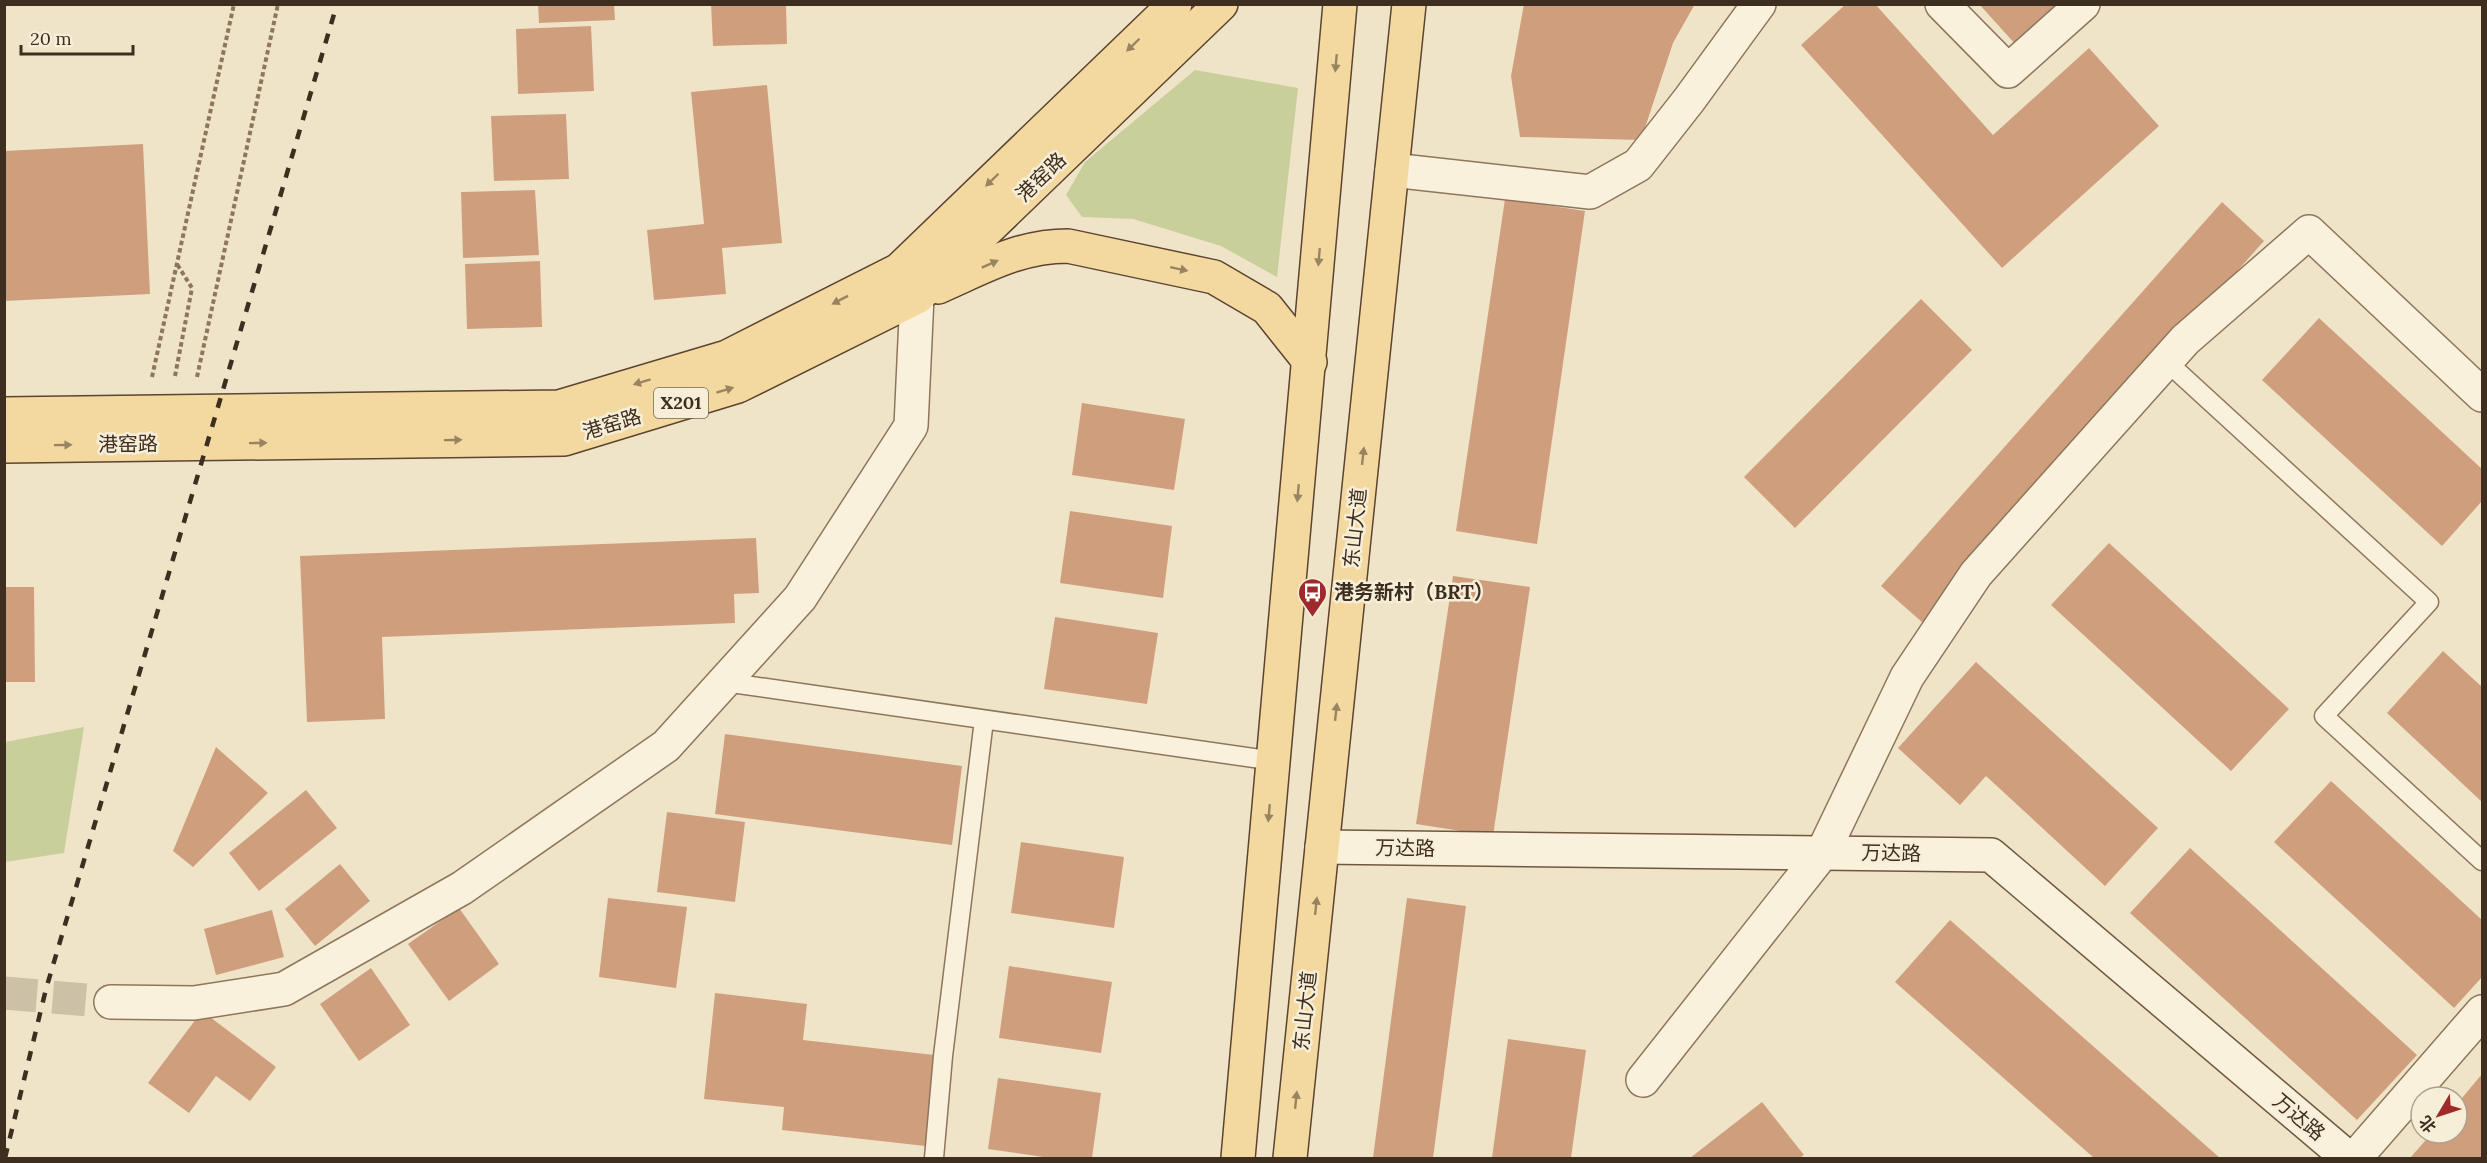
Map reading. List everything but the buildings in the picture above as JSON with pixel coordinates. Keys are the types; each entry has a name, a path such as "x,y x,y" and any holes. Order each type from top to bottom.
{"main road":[{"name":"港窑路","path":"4,414 559,407 727,357 899,270 1175,4"},
{"name":"港窑路","path":"4,446 564,439 738,386 917,297 1221,4"},
{"path":"1238,1158 1340,4"},
{"name":"东山大道","path":"1290,1158 1409,4"},
{"path":"917,297 1012,254 1043,246 1068,246 1214,277 1267,308 1310,362"}],"street":[{"path":"1392,170 1590,192 1638,165 1759,4"},
{"path":"1942,4 2008,71 2083,4"},
{"path":"1643,1080 1823,852 1907,677 1976,574 2185,340 2309,232 2482,395"},
{"path":"111,1002 194,1004 284,989 462,888 666,746 800,598 911,426 917,297"},
{"name":"万达路","path":"1322,847 1990,855 2348,1158"},
{"path":"2355,1158 2482,1012"}],"lane":[{"path":"2166,361 2429,602 2324,716 2482,861"},
{"path":"724,682 1274,761"},
{"path":"934,1158 943,1056 984,720"}],"path":[{"path":"144,413 234,4"},
{"path":"197,378 278,4"},
{"path":"177,264 192,288 174,379 209,378"}],"green space":[{"path":"1195,70 1298,88 1277,277 1221,246 1133,219 1082,217 1066,195 1085,162"},
{"path":"84,727 64,853 5,862 5,742"}],"tunnel":[{"path":"4,993 111,1002"}],"railway":[{"path":"5,1158 46,989 337,4"}],"place":[{"name":"港务新村（BRT）","path":"1313,618"}]}
